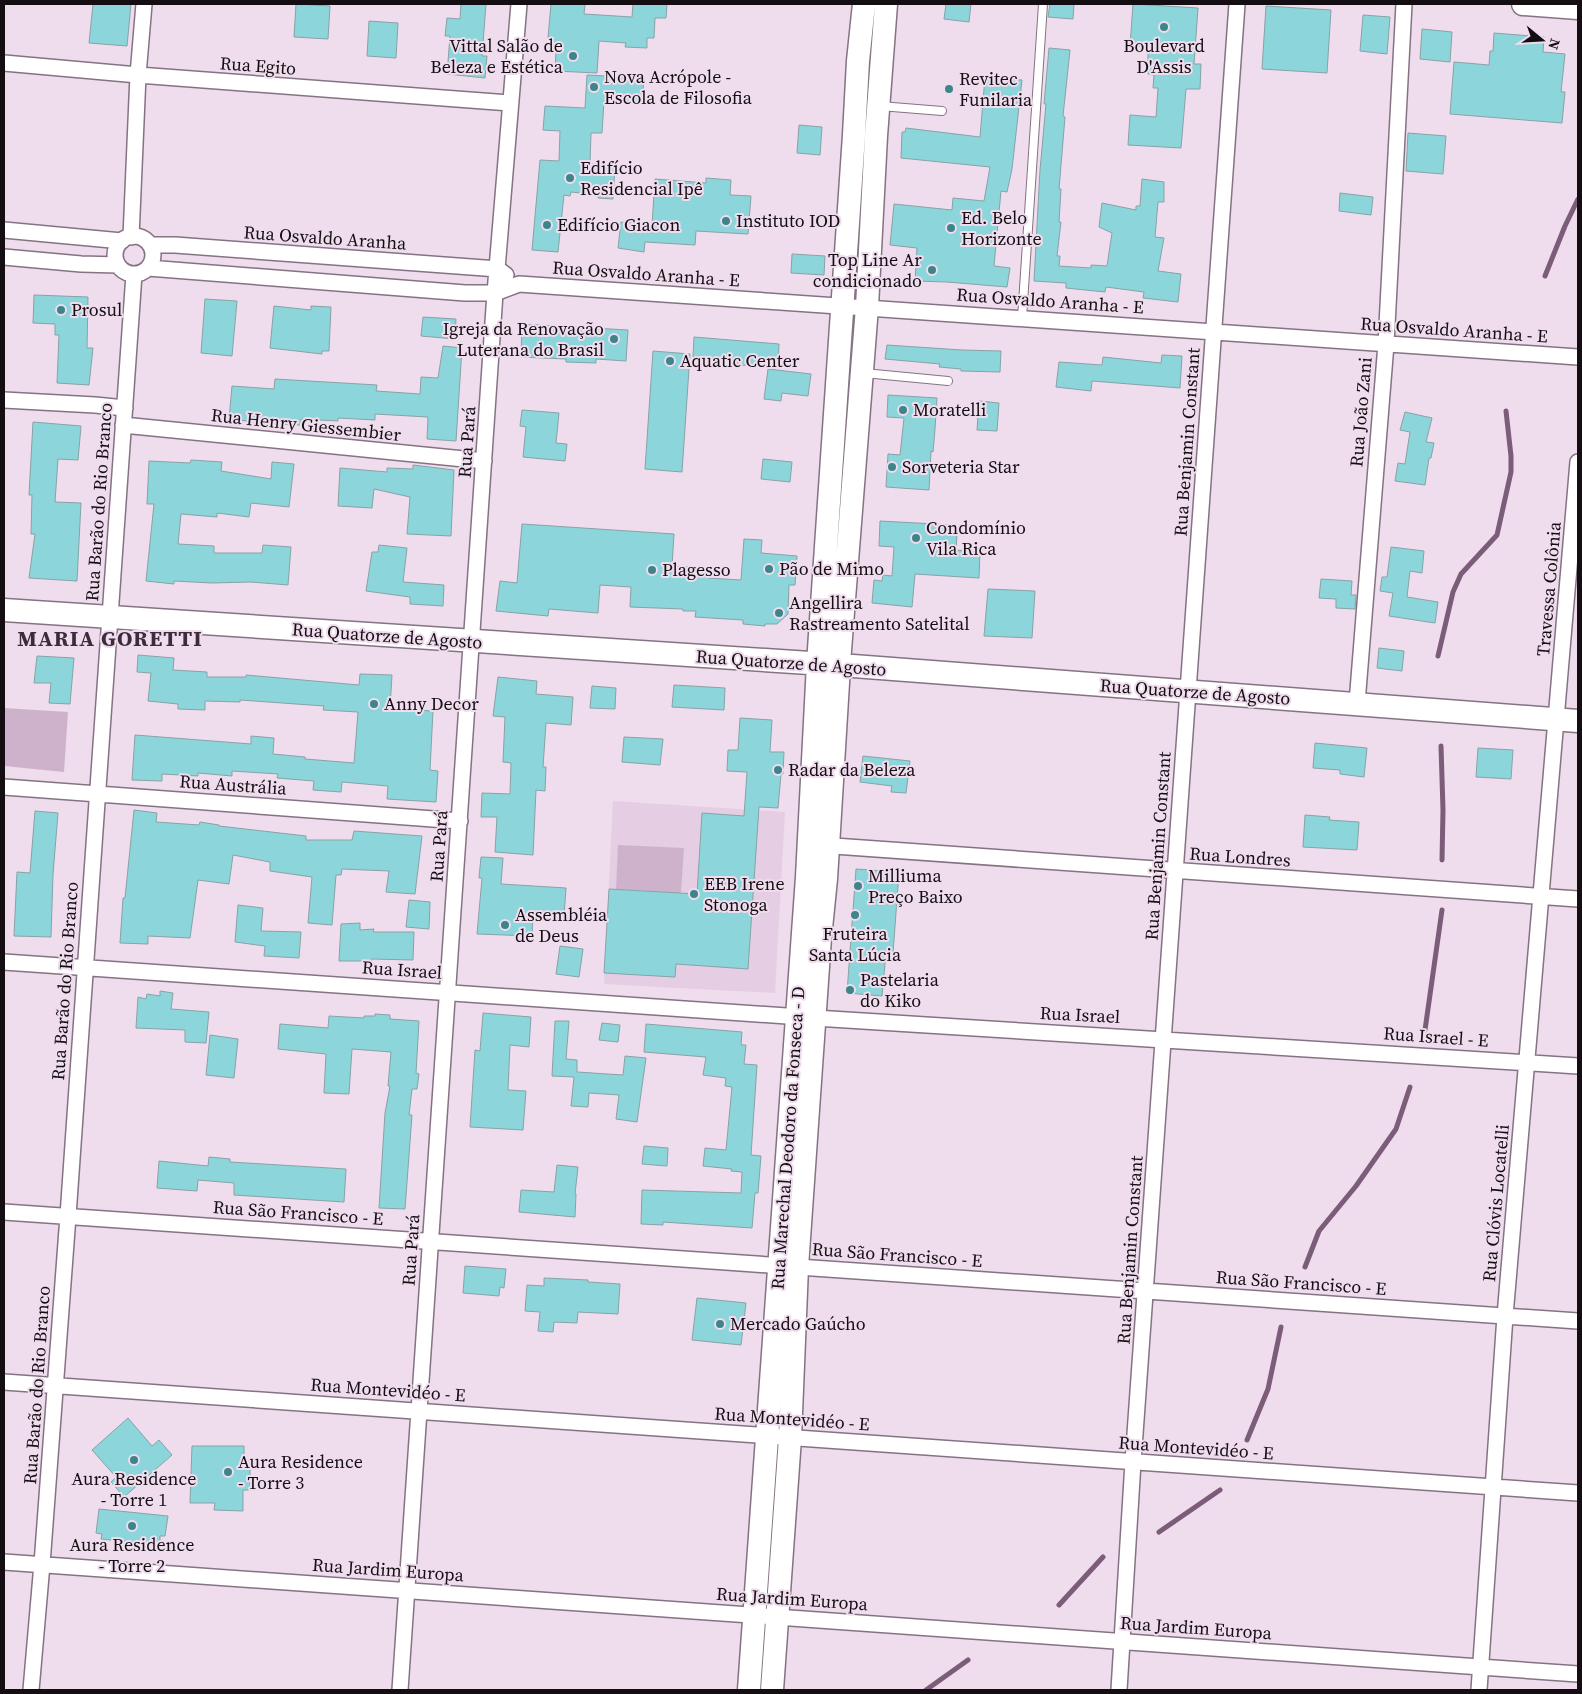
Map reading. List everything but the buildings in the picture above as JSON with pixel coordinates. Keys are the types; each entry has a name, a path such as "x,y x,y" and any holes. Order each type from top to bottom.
{"street":[{"path":"4,230 126,239 140,237 150,245 153,252 152,261 148,268 134,274 122,270 115,256 117,248 126,239 144,4"},
{"name":"Rua Pará","path":"400,1690 495,293 519,4"},
{"name":"Rua Marechal Deodoro da Fonseca - D","path":"831,667 820,634 841,492 862,373 867,307 865,136 858,61 864,4"},
{"name":"Rua Marechal Deodoro da Fonseca - D","path":"749,1690 767,1436 788,1266 818,845 822,763 831,667 841,492 842,306 865,136 878,106 886,4"},
{"name":"Rua Benjamin Constant","path":"1119,1690 1133,1462 1237,4"},
{"name":"Rua João Zani","path":"1357,704 1386,344 1404,4"},
{"path":"1523,4 1578,8"},
{"name":"Rua Egito","path":"4,62 138,75 510,104"},
{"name":"Rua Osvaldo Aranha","path":"150,245 325,256 498,270"},
{"path":"227,275 230,250"},
{"path":"322,281 325,256"},
{"path":"4,257 81,264 118,264"},
{"path":"408,288 410,264"},
{"path":"148,268 465,293 495,293"},
{"name":"Rua Osvaldo Aranha - E","path":"498,270 519,284"},
{"name":"Rua Barão do Rio Branco","path":"32,1690 68,1216 134,274"},
{"name":"Rua Osvaldo Aranha - E","path":"495,293 519,284 1578,357"},
{"path":"4,400 96,404 124,408"},
{"name":"Rua Henry Giessembier","path":"123,425 484,462"},
{"name":"Travessa Colônia","path":"1568,720 1578,462"},
{"name":"Rua Quatorze de Agosto","path":"4,610 1188,691 1568,720"},
{"name":"Rua Clóvis Locatelli","path":"1479,1690 1505,1316 1542,897 1568,720"},
{"name":"Rua Austrália","path":"4,787 460,821"},
{"name":"Rua Londres","path":"818,845 1578,899"},
{"name":"Rua Israel","path":"4,962 806,1017 1342,1050"},
{"name":"Rua Israel - E","path":"1342,1050 1527,1062"},
{"path":"1527,1062 1578,1066"},
{"name":"Rua São Francisco - E","path":"4,1212 1578,1321"},
{"name":"Rua Marechal Deodoro da Fonseca - D","path":"772,1690 790,1438 788,1266"},
{"name":"Rua Montevidéo - E","path":"4,1382 1578,1493"},
{"name":"Rua Jardim Europa","path":"4,1562 1578,1674"}],"lane":[{"path":"1022,318 1043,4"},
{"path":"878,106 942,111"},
{"path":"862,373 948,381"}],"shaded area":[{"path":"4,708 68,712 64,772 4,766"},
{"name":"EEB Irene Stonoga","path":"613,801 785,812 775,993 604,984"},
{"path":"618,845 684,848 681,893 616,889"}],"waterway":[{"path":"1545,276 1578,199"},
{"path":"1438,656 1453,592 1461,574 1497,535 1511,472 1506,411"},
{"path":"1441,746 1442,860"},
{"path":"1425,1030 1442,910"},
{"path":"1305,1267 1319,1231 1356,1186 1396,1129 1410,1087"},
{"path":"1247,1440 1268,1389 1281,1327"},
{"path":"1159,1532 1220,1490"},
{"path":"1059,1605 1103,1557"},
{"path":"926,1690 968,1660"}],"place":[{"name":"Boulevard D'Assis","path":"1164,27"},
{"name":"Vittal Salão de Beleza e Estética","path":"573,56"},
{"name":"Nova Acrópole - Escola de Filosofia","path":"594,87"},
{"name":"Revitec Funilaria","path":"949,89"},
{"name":"Edifício Residencial Ipê","path":"570,178"},
{"name":"Instituto IOD","path":"726,221"},
{"name":"Edifício Giacon","path":"547,225"},
{"name":"Ed. Belo Horizonte","path":"951,228"},
{"name":"Top Line Ar condicionado","path":"932,270"},
{"name":"Prosul","path":"61,310"},
{"name":"Igreja da Renovação Luterana do Brasil","path":"614,339"},
{"name":"Aquatic Center","path":"670,361"},
{"name":"Moratelli","path":"903,410"},
{"name":"Sorveteria Star","path":"892,467"},
{"name":"Condomínio Vila Rica","path":"916,538"},
{"name":"Pão de Mimo","path":"769,569"},
{"name":"Plagesso","path":"652,570"},
{"name":"Angellira Rastreamento Satelital","path":"779,613"},
{"name":"Anny Decor","path":"374,704"},
{"name":"Radar da Beleza","path":"778,770"},
{"name":"Milliuma Preço Baixo","path":"858,886"},
{"name":"EEB Irene Stonoga","path":"694,894"},
{"name":"Fruteira Santa Lúcia","path":"855,915"},
{"name":"Assembléia de Deus","path":"505,925"},
{"name":"Pastelaria do Kiko","path":"850,990"},
{"name":"Mercado Gaúcho","path":"720,1324"},
{"name":"Aura Residence - Torre 1","path":"134,1460"},
{"name":"Aura Residence - Torre 3","path":"228,1472"},
{"name":"Aura Residence - Torre 2","path":"132,1526"}],"district":[{"name":"MARIA GORETTI","path":"110,638"}]}
